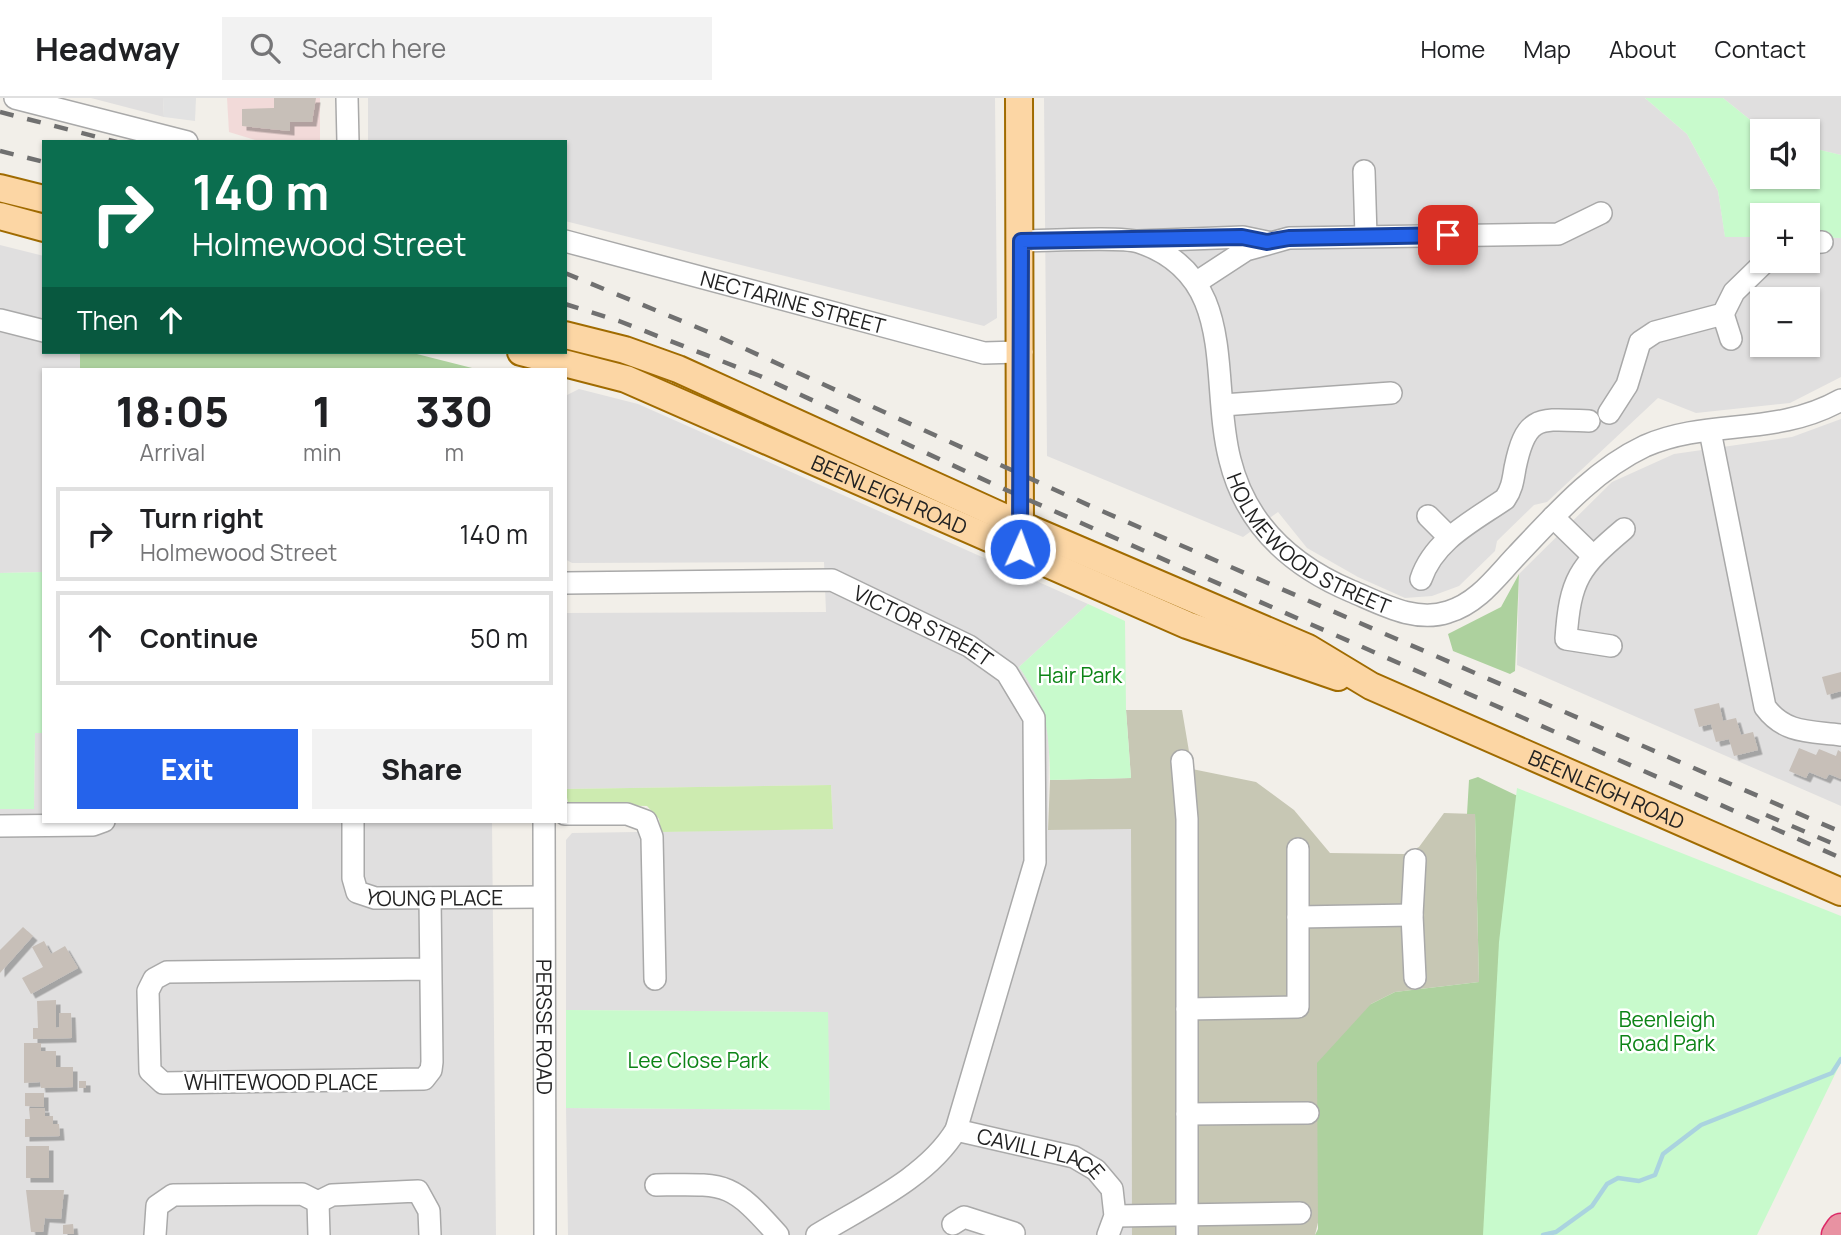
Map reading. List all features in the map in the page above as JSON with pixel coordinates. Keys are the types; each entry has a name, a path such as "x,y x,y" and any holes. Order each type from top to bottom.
{"highway":[{"path":"1837,1235 1841,1229"}],"main road":[{"path":"1020,98 1020,537"},
{"path":"0,188 42,198"},
{"path":"0,216 42,227"},
{"name":"BEENLEIGH ROAD","path":"567,336 625,350 678,369 964,498 1020,537"},
{"name":"BEENLEIGH ROAD","path":"535,357 626,379 1020,537 1187,625 1310,670 1371,686 1841,892"},
{"path":"964,498 1017,484 1022,475"}],"street":[{"path":"15,98 179,140"},
{"path":"347,98 348,140"},
{"path":"1363,171 1366,236"},
{"path":"1197,282 1246,250 1289,238 1558,234 1601,213"},
{"path":"1138,241 1242,237 1267,242"},
{"name":"HOLMEWOOD STREET","path":"1021,241 1138,241 1172,258 1197,282 1214,319 1229,458 1237,484 1259,525 1297,562 1328,582 1394,610 1422,616 1446,613 1467,604 1553,517 1618,460 1647,445 1679,436 1783,423 1817,413 1841,400"},
{"name":"NECTARINE STREET","path":"567,242 984,353 1022,352"},
{"path":"1731,339 1723,314 1734,292 1754,273"},
{"path":"1609,413 1627,385 1640,342 1655,332 1723,314"},
{"path":"0,320 42,330"},
{"path":"1223,405 1391,393"},
{"path":"1420,584 1426,564 1449,537 1505,499 1511,491 1523,435 1539,422 1549,419 1589,421"},
{"path":"1710,431 1765,707 1774,720 1786,727 1841,735"},
{"path":"1428,516 1449,537"},
{"path":"1553,517 1592,555"},
{"path":"1611,646 1566,639 1569,596 1592,555 1624,529"},
{"name":"VICTOR STREET","path":"567,583 832,580 969,646 1007,673 1034,718 1035,862 956,1130 948,1143 901,1182 817,1235"},
{"path":"1187,777 1187,1225"},
{"path":"567,814 627,814 646,821 652,836 654,979"},
{"path":"0,826 98,823"},
{"name":"YOUNG PLACE","path":"353,823 354,878 357,892 375,898 543,897"},
{"name":"PERSSE ROAD","path":"544,823 545,1235"},
{"path":"1187,1009 1298,1007 1298,849"},
{"path":"1415,860 1412,915 1415,978"},
{"name":"WHITEWOOD PLACE","path":"430,898 432,1062 431,1070 424,1079 163,1083 150,1071 148,991 155,979 167,972 430,969"},
{"path":"1298,917 1412,915"},
{"path":"1187,1114 1308,1113"},
{"name":"CAVILL PLACE","path":"956,1130 1074,1157 1096,1170 1112,1189 1112,1226"},
{"path":"656,1185 708,1184 731,1190 746,1199 778,1235"},
{"path":"318,1202 332,1195 418,1191 429,1211 430,1235"},
{"path":"155,1235 157,1206 173,1195 302,1194 318,1202"},
{"path":"318,1202 319,1235"},
{"path":"1112,1226 1187,1225 1300,1213"},
{"path":"951,1225 964,1217 1014,1233"}],"shaded area":[{"path":"91,98 163,98 164,117"},
{"path":"163,98 196,98 195,121 164,117"},
{"path":"227,98 320,98 320,140 255,140 229,132"},
{"path":"368,98 995,98 997,318 984,326 567,222 567,140 368,140"},
{"path":"1044,98 1645,98 1687,134 1718,191 1725,236 1750,237 1750,273 1820,273 1820,237 1841,238 1841,377 1790,403 1696,413 1658,398 1547,502 1534,505 1497,541 1495,551 1459,586 1432,596 1405,598 1358,577 1307,548 1278,512 1243,537 1047,456"},
{"path":"1723,98 1841,98 1841,155 1820,150 1820,119 1750,120"},
{"path":"0,245 42,256 42,354 80,354 80,368 42,368 42,572 0,573"},
{"path":"579,389 638,404 1088,604 1019,667 1038,695 1049,729 1048,830 1131,828 1132,1235 568,1235 566,1108 830,1110 827,1012 566,1010 566,840 572,833 833,829 831,785 567,789 567,613 826,612 824,562 572,563 567,560 567,395"},
{"path":"1841,419 1841,806 1517,665 1519,574 1612,482 1674,454 1792,437"},
{"path":"1126,710 1182,710 1192,769 1256,782 1294,810 1330,853 1404,854 1419,847 1444,813 1475,814 1479,982 1395,992 1371,1004 1315,1235 1132,1235 1131,829 1048,830 1050,780 1131,778"},
{"path":"35,733 42,733 42,823 492,823 496,1235 0,1235 0,809 34,809"}],"green space":[{"path":"1645,98 1723,98 1750,120 1750,189 1820,189 1820,150 1841,155 1841,238 1820,237 1820,203 1750,203 1750,237 1725,237 1718,191 1687,134"},
{"path":"80,354 417,354 472,368 80,368"},
{"path":"42,572 42,733 35,733 34,809 0,809 0,573"},
{"path":"1519,574 1515,671 1510,674 1453,651 1448,634 1501,607"},
{"name":"Hair Park","path":"1088,604 1125,621 1126,710 1131,778 1050,780 1045,720 1036,695 1019,667"},
{"path":"1478,777 1528,801 1519,1235 1315,1235 1318,1229 1317,1063 1371,1004 1395,992 1479,982 1475,814 1467,814 1469,780"},
{"path":"831,785 833,829 661,832 659,819 647,806 575,804 568,802 567,789"},
{"name":"Beenleigh Road Park","path":"1517,788 1841,916 1841,1062 1757,1235 1483,1235 1499,942"},
{"name":"Lee Close Park","path":"566,1010 828,1012 830,1110 566,1108"}],"building":[{"path":"274,98 316,98 312,122 290,122 290,131 242,126 242,109 274,108"},
{"path":"1841,672 1841,691 1827,695 1822,677"},
{"path":"1719,703 1723,721 1736,718 1741,735 1753,732 1758,750 1734,756 1729,739 1716,742 1711,724 1699,727 1694,709"},
{"path":"1799,748 1816,755 1819,749 1836,756 1838,750 1841,752 1841,779 1829,774 1826,779 1809,772 1806,778 1789,771"},
{"path":"23,927 33,936 0,973 0,950"},
{"path":"44,941 51,954 65,946 78,968 31,994 22,978 43,967 32,947"},
{"path":"56,1000 56,1028 59,1027 59,1013 71,1013 72,1038 33,1039 33,1028 38,1028 37,1001"},
{"path":"24,1043 41,1043 41,1051 56,1051 56,1067 73,1067 73,1087 41,1088 40,1082 24,1083"},
{"path":"79,1081 86,1081 86,1088 79,1088"},
{"path":"25,1093 44,1093 44,1107 25,1106"},
{"path":"29,1108 45,1108 45,1116 53,1116 53,1124 59,1124 60,1136 25,1137 25,1119 30,1119"},
{"path":"26,1146 49,1146 49,1178 26,1178"},
{"path":"26,1190 64,1190 61,1219 45,1218 43,1232 31,1232"},
{"path":"73,1224 74,1234 63,1234 63,1225"}],"waterway":[{"path":"1543,1235 1556,1232 1592,1206 1607,1184 1618,1178 1639,1181 1655,1175 1663,1154 1701,1125 1832,1073 1841,1059"}],"railway":[{"path":"0,112 109,140"},
{"path":"0,151 42,162"},
{"path":"567,274 706,331 1095,508 1841,832"},
{"path":"567,305 619,321 760,376 1004,489 1841,858"},
{"path":"1766,815 1841,847"}],"route":[{"path":"1020,549 1021,241 1138,241 1242,237 1267,242 1289,238 1448,235"}]}
